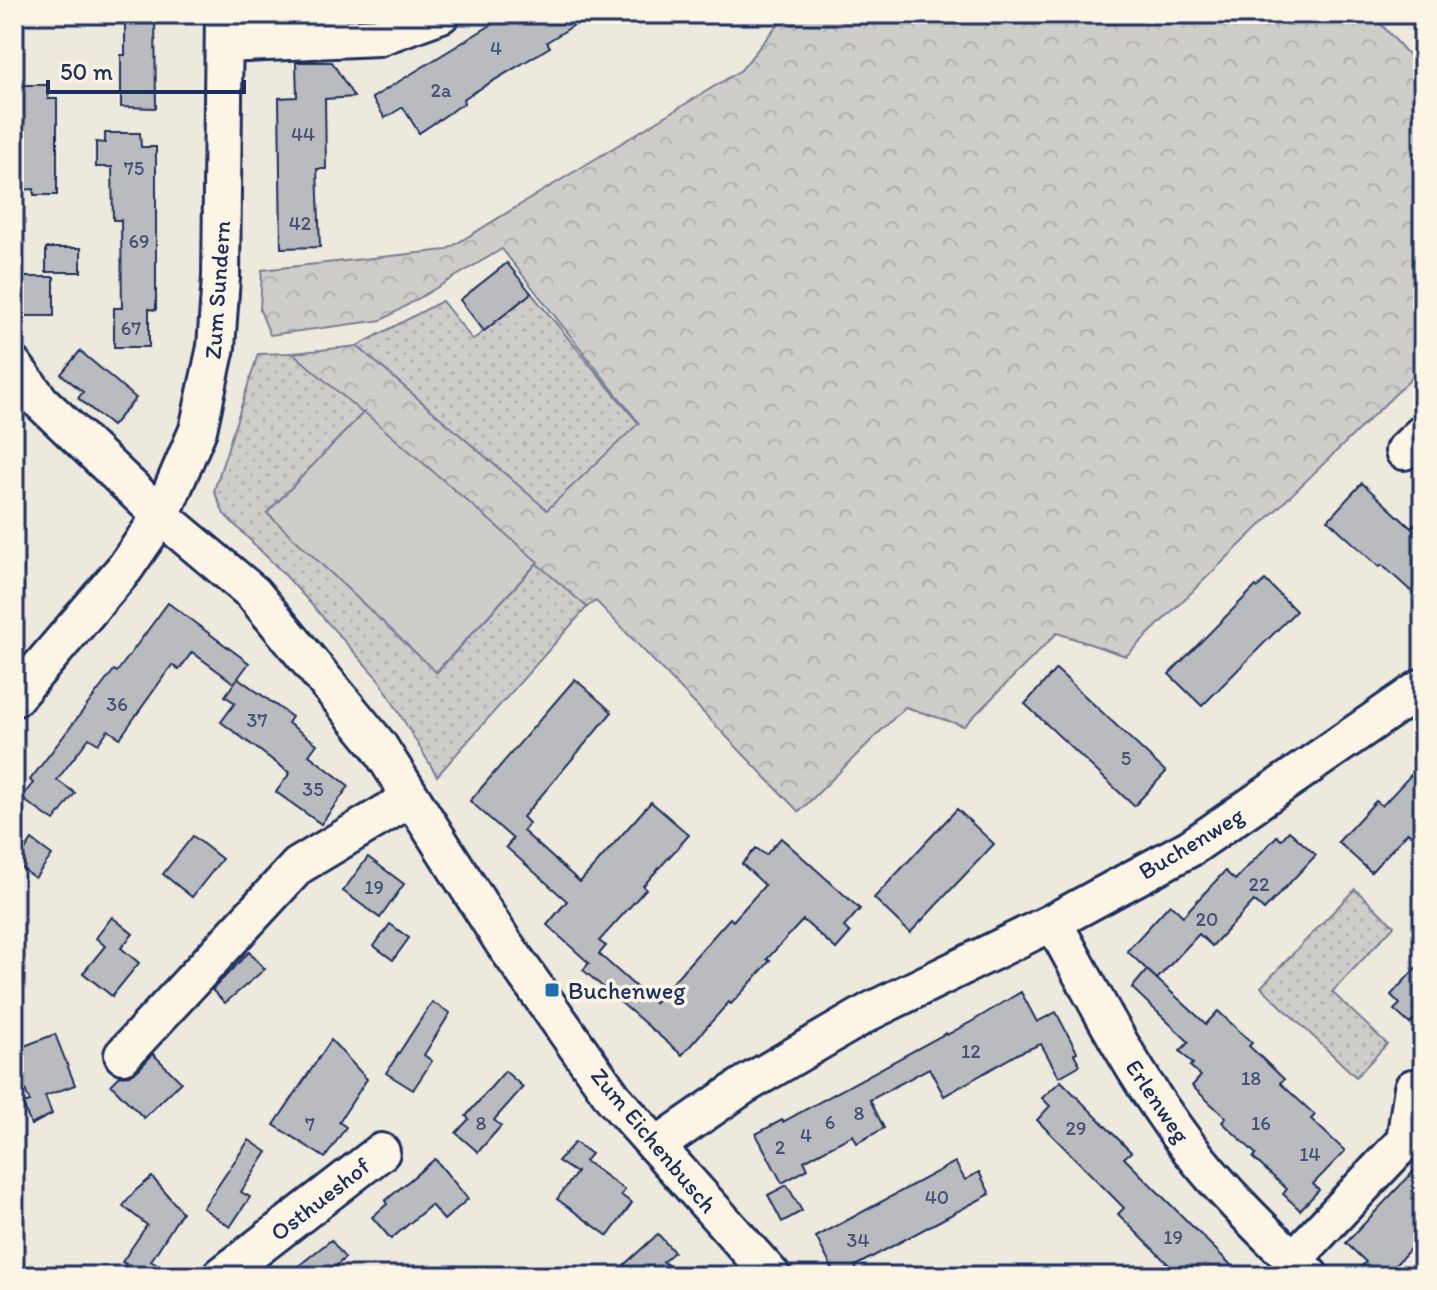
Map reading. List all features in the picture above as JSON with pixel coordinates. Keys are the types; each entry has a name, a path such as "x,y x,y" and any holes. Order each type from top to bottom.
{"street":[{"path":"224,29 378,37 441,14"},
{"name":"Zum Sundern","path":"14,698 125,568 161,516 198,430 216,347 221,278 224,29"},
{"name":"Zum Eichenbusch","path":"14,366 41,402 161,516 253,593 378,745 503,942 614,1099 772,1276"},
{"name":"Buchenweg","path":"656,1146 743,1086 871,1011 1053,922 1190,848 1423,687"},
{"path":"123,1055 298,866 411,798"},
{"name":"Erlenweg","path":"1053,922 1136,1072 1172,1125 1220,1184 1301,1268 1405,1141 1413,1088"},
{"name":"Osthueshof","path":"221,1276 381,1152"}],"green space":[{"path":"786,14 1372,14 1423,71 1423,367 1126,656 1057,633 964,726 905,707 799,812 596,601 587,607 293,353 357,346 547,510 639,423 502,249 382,320 270,335 260,310 262,270 446,250 741,70"},
{"path":"531,293 639,424 547,511 357,346 442,301 473,340"},
{"path":"293,353 364,412 267,513 437,672 538,562 587,607 437,776 380,681 286,576 224,514 214,491 258,354"},
{"path":"364,412 538,562 436,672 267,513"},
{"path":"1355,889 1394,926 1332,992 1387,1044 1356,1077 1261,987"}],"building":[{"path":"125,14 155,14 156,108 121,107"},
{"path":"509,14 592,14 547,42 550,47 463,99 464,103 419,133 403,107 385,118 372,98"},
{"path":"296,62 332,62 354,97 325,99 326,169 317,169 320,247 281,248 279,98 297,97"},
{"path":"17,85 48,85 48,99 57,99 57,195 34,195 34,189 19,190"},
{"path":"105,133 140,133 141,147 156,147 156,310 149,309 149,347 114,347 114,308 122,308 121,220 113,220 112,167 96,167 96,142 105,143"},
{"path":"46,248 81,248 81,272 46,272"},
{"path":"507,263 531,293 484,331 460,300"},
{"path":"22,277 54,277 54,316 22,316"},
{"path":"80,351 136,398 112,426 78,398 83,392 61,374"},
{"path":"1362,483 1411,528 1423,516 1423,602 1328,520"},
{"path":"1265,580 1296,611 1202,706 1169,674"},
{"path":"168,603 249,663 238,678 292,717 288,723 317,744 309,755 349,786 321,824 276,792 290,773 221,722 235,703 225,696 237,679 234,683 192,652 179,670 172,665 120,738 108,730 98,744 89,738 57,780 75,793 54,821 21,798 33,783 30,780"},
{"path":"1056,669 1166,772 1134,806 1025,704"},
{"path":"575,679 612,712 523,817 529,823 523,831 580,882 651,802 689,835 599,941 606,946 599,954 654,1003 730,918 733,921 765,885 742,864 756,848 766,855 781,838 860,909 844,927 850,933 836,949 803,920 767,959 770,961 746,988 731,1004 729,1002 682,1055 583,970 589,963 547,925 567,901 506,847 513,839 470,801"},
{"path":"1423,762 1423,828 1414,838 1408,832 1371,872 1338,842 1376,801 1382,806"},
{"path":"957,809 994,844 910,933 874,898"},
{"path":"1289,831 1316,855 1264,910 1254,901 1212,946 1199,934 1157,979 1127,951 1170,904 1183,916 1225,871 1235,880 1277,836 1281,840"},
{"path":"193,836 222,859 192,897 163,874"},
{"path":"32,840 52,855 35,878 16,864"},
{"path":"368,857 404,884 380,918 343,891"},
{"path":"112,917 133,934 121,948 139,963 112,996 83,973 105,946 96,938"},
{"path":"390,924 409,938 393,960 374,946"},
{"path":"249,952 265,969 225,1003 212,990"},
{"path":"1423,960 1423,1025 1415,1018 1410,1024 1394,1010 1400,1004 1391,995"},
{"path":"1147,970 1206,1024 1218,1011 1284,1079 1280,1083 1315,1115 1311,1119 1345,1151 1313,1184 1319,1190 1300,1210 1283,1194 1287,1189 1253,1158 1256,1154 1222,1122 1226,1118 1192,1086 1201,1076 1180,1051 1189,1042 1132,988"},
{"path":"1021,992 1037,1022 1056,1012 1077,1052 1074,1054 1080,1065 1059,1077 1041,1044 1019,1053 944,1096 929,1068 870,1100 884,1128 857,1143 853,1135 828,1148 804,1161 808,1169 782,1183 756,1134 947,1035"},
{"path":"432,1002 450,1013 424,1055 432,1061 413,1090 386,1073"},
{"path":"55,1034 75,1085 45,1096 52,1114 31,1125 23,1104 30,1102 14,1061 14,1050"},
{"path":"331,1040 367,1079 339,1122 346,1127 325,1158 274,1125"},
{"path":"153,1054 181,1082 144,1118 111,1085 120,1076 138,1070"},
{"path":"505,1071 523,1087 494,1120 501,1126 478,1152 456,1133 469,1119 466,1116"},
{"path":"1061,1081 1131,1152 1124,1158 1242,1276 1180,1276 1118,1214 1124,1208 1037,1120 1050,1106 1042,1098"},
{"path":"249,1140 267,1152 241,1192 250,1197 230,1227 203,1208"},
{"path":"575,1142 591,1154 585,1161 625,1190 621,1195 632,1203 608,1236 557,1199 578,1171 576,1173 558,1161"},
{"path":"435,1159 468,1199 444,1220 431,1205 391,1239 372,1217 387,1204 385,1201"},
{"path":"1423,1161 1423,1235 1385,1276 1351,1276 1366,1262 1346,1243"},
{"path":"955,1162 965,1180 979,1172 990,1194 855,1266 860,1276 836,1276 816,1237"},
{"path":"152,1177 182,1212 151,1261 174,1276 118,1276 126,1264 122,1262 147,1225 123,1206"},
{"path":"787,1185 802,1211 782,1222 768,1195"},
{"path":"658,1234 674,1252 663,1262 687,1276 640,1276 624,1265"},
{"path":"331,1240 345,1258 337,1265 322,1276 286,1276"}],"place":[{"name":"Buchenweg","path":"552,990"}]}
